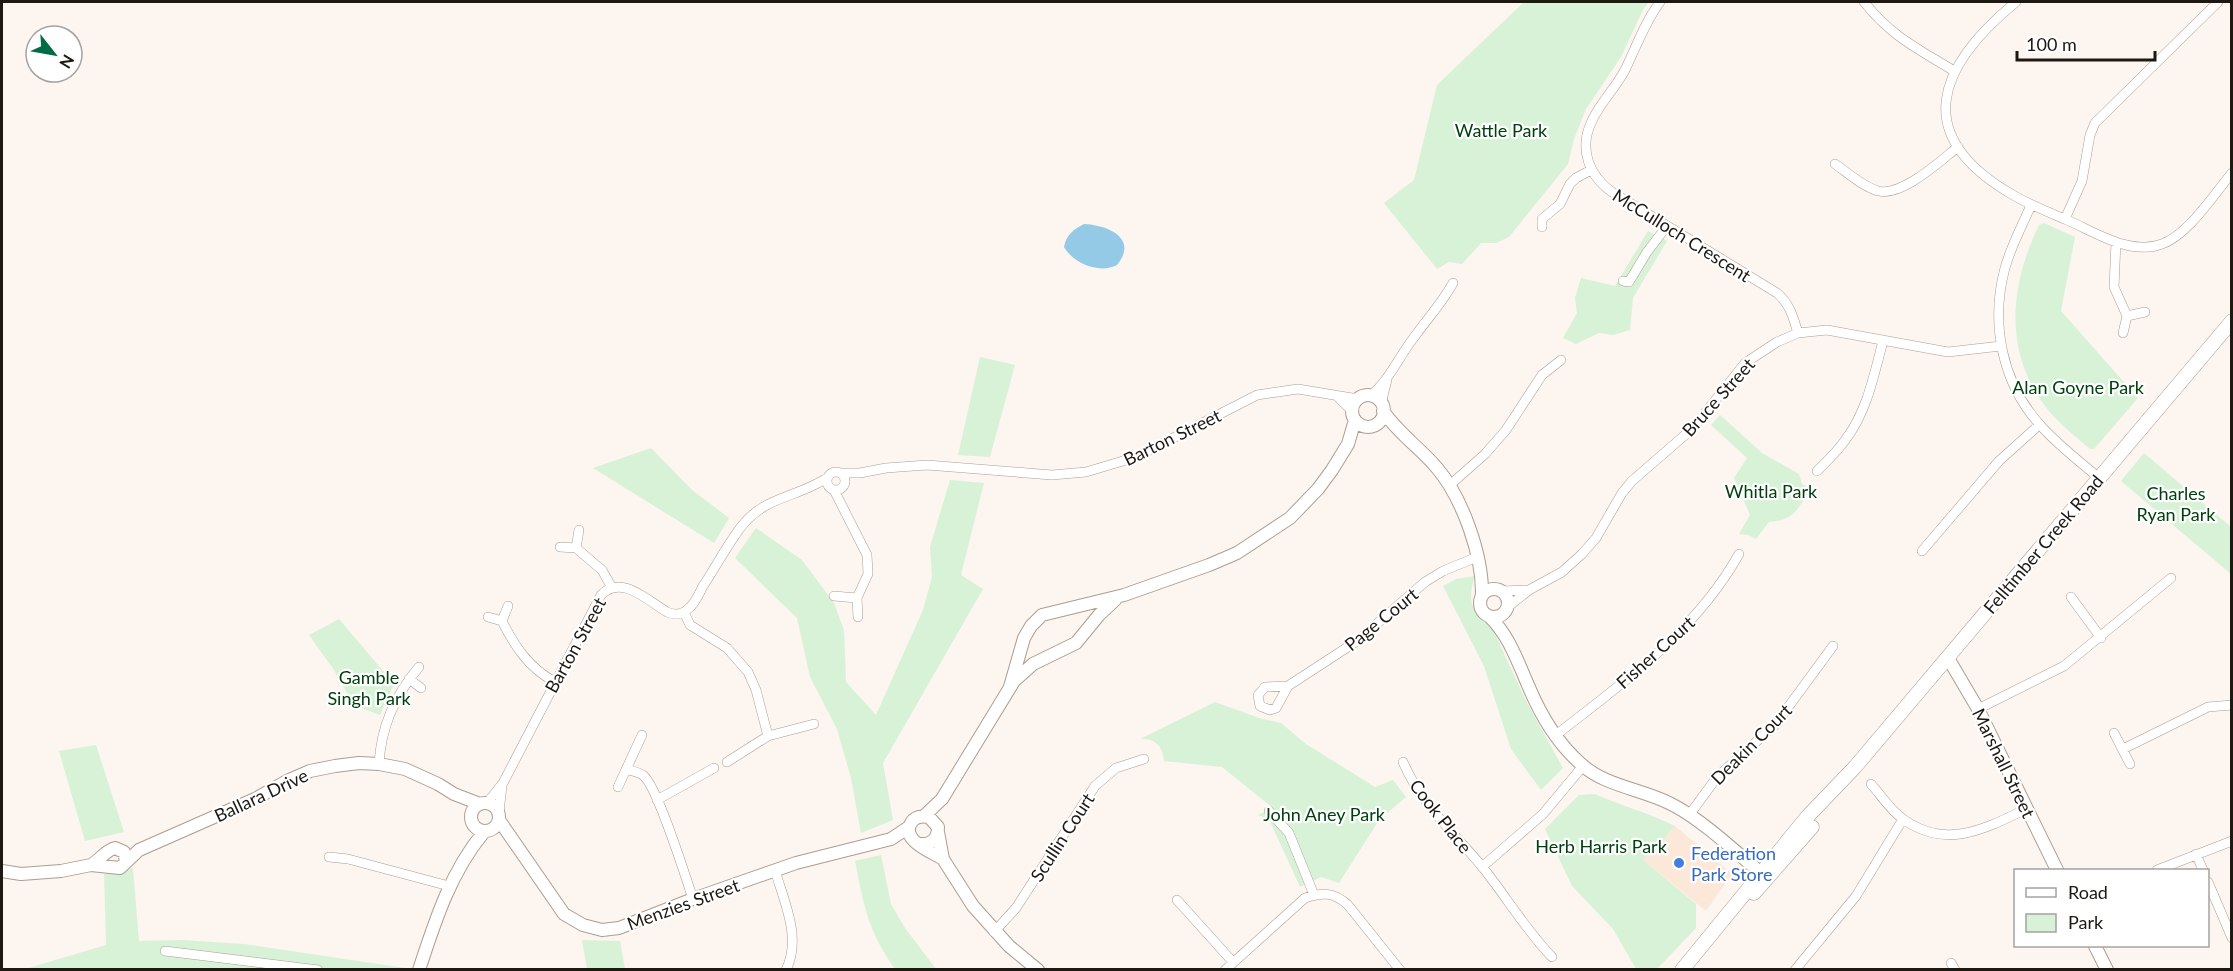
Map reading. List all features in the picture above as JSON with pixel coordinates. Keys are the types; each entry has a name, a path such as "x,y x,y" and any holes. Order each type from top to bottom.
{"main road":[{"name":"Felltimber Creek Road","path":"1682,969 1764,876 1808,816 1855,767 2232,321"}],"street":[{"path":"1542,226 1542,219 1560,204 1570,184 1591,170 1586,150 1591,122 1626,68 1642,33 1660,2"},
{"path":"1864,2 1897,37 1954,71"},
{"path":"2016,2 1986,28 1969,49 1954,71 1946,94 1947,123 1958,147 1992,181 2031,205 2116,242 2146,247 2161,245 2185,229 2232,173"},
{"path":"2065,219 2082,181 2090,135 2095,123 2218,2"},
{"path":"1835,164 1866,186 1881,192 1894,191 1907,185 1958,147"},
{"name":"McCulloch Crescent","path":"1591,170 1601,184 1784,299 1798,333"},
{"path":"2031,205 2013,245 2001,287 1999,304 2001,346 2017,391 2039,424 2099,478"},
{"path":"1623,281 1629,282 1647,252 1667,226"},
{"path":"2116,242 2114,287 2127,316 2123,333"},
{"path":"1348,444 1353,416 1364,397 1388,378 1415,336 1443,302 1453,283"},
{"path":"2127,316 2145,312"},
{"name":"Bruce Street","path":"1508,608 1529,590 1562,572 1582,554 1596,538 1622,493 1632,481 1693,428 1745,363 1777,342 1798,333 1840,331 1948,352 2001,346"},
{"path":"1817,471 1842,446 1855,425 1868,394 1883,341"},
{"path":"1450,485 1485,454 1506,430 1542,375 1561,360"},
{"path":"1010,687 1024,638 1040,616 1124,595 1209,565 1237,553 1290,518 1318,489 1348,444 1381,420 1388,378"},
{"name":"Barton Street","path":"841,473 927,465 1052,475 1086,472 1136,458 1257,395 1298,389 1337,396 1364,397"},
{"path":"1337,396 1358,424 1403,435"},
{"path":"1364,397 1382,407 1403,435 1450,485 1467,523 1481,571 1481,609 1509,640 1539,710 1556,735 1583,766 1613,783 1661,799 1689,814 1764,876"},
{"path":"1922,551 1998,461 2039,424"},
{"path":"768,736 756,690 748,672 727,648 690,625 684,612 693,604 725,550 748,518 769,502 811,488 832,472 841,473 845,478 837,488"},
{"name":"Barton Street","path":"837,488 860,473"},
{"path":"827,478 826,484 837,488"},
{"path":"811,488 837,488"},
{"path":"837,488 847,519 863,547 868,565 865,584 857,598 858,618"},
{"path":"576,548 579,530"},
{"path":"560,548 576,548 602,570 611,586"},
{"name":"Fisher Court","path":"1556,735 1663,649 1683,630 1713,596 1739,554"},
{"name":"Page Court","path":"1288,686 1357,641 1425,582 1443,571 1477,557"},
{"path":"1481,571 1507,596 1509,640"},
{"path":"1978,709 2064,666 2172,578"},
{"name":"Barton Street","path":"484,804 503,783 601,595 611,586 623,586 672,614 684,612"},
{"path":"1482,596 1489,590 1500,590"},
{"name":"Bruce Street","path":"1500,590 1529,590"},
{"path":"943,859 917,842 909,827 915,819 924,816 942,800 1010,687 1029,667 1076,644 1102,611 1124,595"},
{"path":"834,596 857,598"},
{"path":"2071,597 2101,638"},
{"path":"501,621 507,606"},
{"path":"1490,617 1502,616 1508,608"},
{"path":"488,617 501,621 533,668 555,682"},
{"name":"Deakin Court","path":"1689,814 1717,777 1775,726 1833,646"},
{"name":"Marshall Street","path":"1948,658 1978,709 2056,869"},
{"path":"379,764 385,723 409,679 419,667"},
{"path":"409,679 421,688"},
{"path":"2123,749 2208,707 2232,705"},
{"path":"727,762 768,736 814,724"},
{"path":"2114,733 2130,764"},
{"path":"618,787 642,735"},
{"name":"Scullin Court","path":"994,932 1016,908 1095,786 1116,768 1144,759"},
{"name":"Cook Place","path":"1402,762 1423,800 1482,867 1552,957"},
{"name":"Ballara Drive","path":"107,861 112,848 124,855 139,850 310,771 347,764 379,764 405,770 454,794 484,804"},
{"name":"Cook Place","path":"1482,867 1543,814 1583,766"},
{"path":"657,800 714,768"},
{"path":"626,769 644,776 657,800 693,899"},
{"name":"Barton Street","path":"499,816 503,783"},
{"path":"1871,784 1903,819 1940,834 1971,833 1988,828 2026,808"},
{"name":"Ballara Drive","path":"454,794 472,820"},
{"path":"917,842 930,843 938,830 942,800"},
{"path":"419,969 450,886 468,851 499,816 496,807 484,804 473,811 468,851"},
{"path":"1269,811 1289,833 1314,895"},
{"name":"Menzies Street","path":"499,816 564,914 583,925 602,930 619,928 775,870 891,839 909,827"},
{"path":"924,816 933,819 938,830 943,859 973,906 994,932 1038,969"},
{"path":"1795,969 1856,896 1903,819"},
{"path":"472,820 487,831 513,840"},
{"name":"Menzies Street","path":"891,839 917,842"},
{"path":"2159,869 2232,841"},
{"path":"2196,854 2203,869"},
{"name":"Ballara Drive","path":"107,861 117,869 122,866 124,855"},
{"path":"328,857 348,859 450,886"},
{"name":"Ballara Drive","path":"2,871 21,874 61,871 107,861"},
{"path":"775,870 793,938 792,955 786,969"},
{"path":"2209,884 2232,938"},
{"path":"1225,969 1305,898 1330,894 1343,900 1400,969"},
{"path":"1177,900 1232,961"},
{"path":"2096,947 2107,969"},
{"path":"165,951 269,967 318,969"}],"shaded area":[{"path":"1675,826 1732,874 1706,911 1643,860 1662,837 1665,838"}],"green space":[{"name":"Wattle Park","path":"1524,2 1649,2 1621,57 1586,109 1574,139 1568,164 1509,237 1496,243 1481,243 1462,264 1449,262 1437,269 1384,203 1414,180 1437,85"},
{"name":"Alan Goyne Park","path":"2044,223 2075,237 2061,311 2138,398 2094,449 2090,449 2049,411 2034,389 2024,367 2018,344 2017,296 2021,272 2039,225"},
{"path":"1648,231 1667,241 1633,298 1630,330 1613,335 1599,333 1576,344 1563,338 1577,313 1575,298 1581,278 1615,286"},
{"path":"980,357 1015,365 990,457 958,455"},
{"name":"Whitla Park","path":"1720,415 1762,453 1799,474 1802,484 1810,489 1794,513 1785,519 1769,522 1756,539 1739,534 1750,515 1734,478 1747,458 1711,425"},
{"path":"651,448 692,490 729,518 714,543 593,468"},
{"name":"Charles Ryan Park","path":"2144,453 2231,527 2231,574 2121,481"},
{"path":"950,480 984,483 961,575 983,589 883,763 893,820 861,833 851,778 837,729 810,677 797,618 735,558 756,528 802,560 834,603 844,630 846,682 876,715 923,610 932,577 930,547"},
{"path":"1475,576 1471,591 1474,609 1490,623 1526,701 1563,768 1541,790 1511,749 1484,666 1443,586 1456,579"},
{"name":"Gamble Singh Park","path":"339,619 394,684 380,715 354,705 334,670 309,635"},
{"name":"John Aney Park","path":"1215,702 1259,718 1281,723 1306,744 1375,787 1393,780 1406,797 1379,820 1339,883 1321,877 1300,887 1269,819 1258,815 1273,808 1222,767 1164,761 1162,751 1157,744 1150,740 1140,739"},
{"path":"96,745 124,832 85,841 59,751"},
{"name":"Herb Harris Park","path":"1595,794 1675,826 1664,839 1662,837 1643,860 1696,904 1696,928 1657,969 1636,969 1613,929 1572,886 1545,829 1579,795"},
{"path":"881,855 891,904 905,928 936,969 895,969 873,930 864,905 855,861"},
{"path":"133,868 139,941 181,940 244,944 412,969 22,970 106,945 104,872"},
{"path":"582,940 620,941 625,969 587,969"}],"water":[{"path":"1084,224 1110,230 1122,240 1123,256 1117,265 1110,268 1095,268 1081,263 1068,253 1064,247 1067,239 1074,230"}],"place":[{"name":"Federation Park Store","path":"1679,863"}]}
